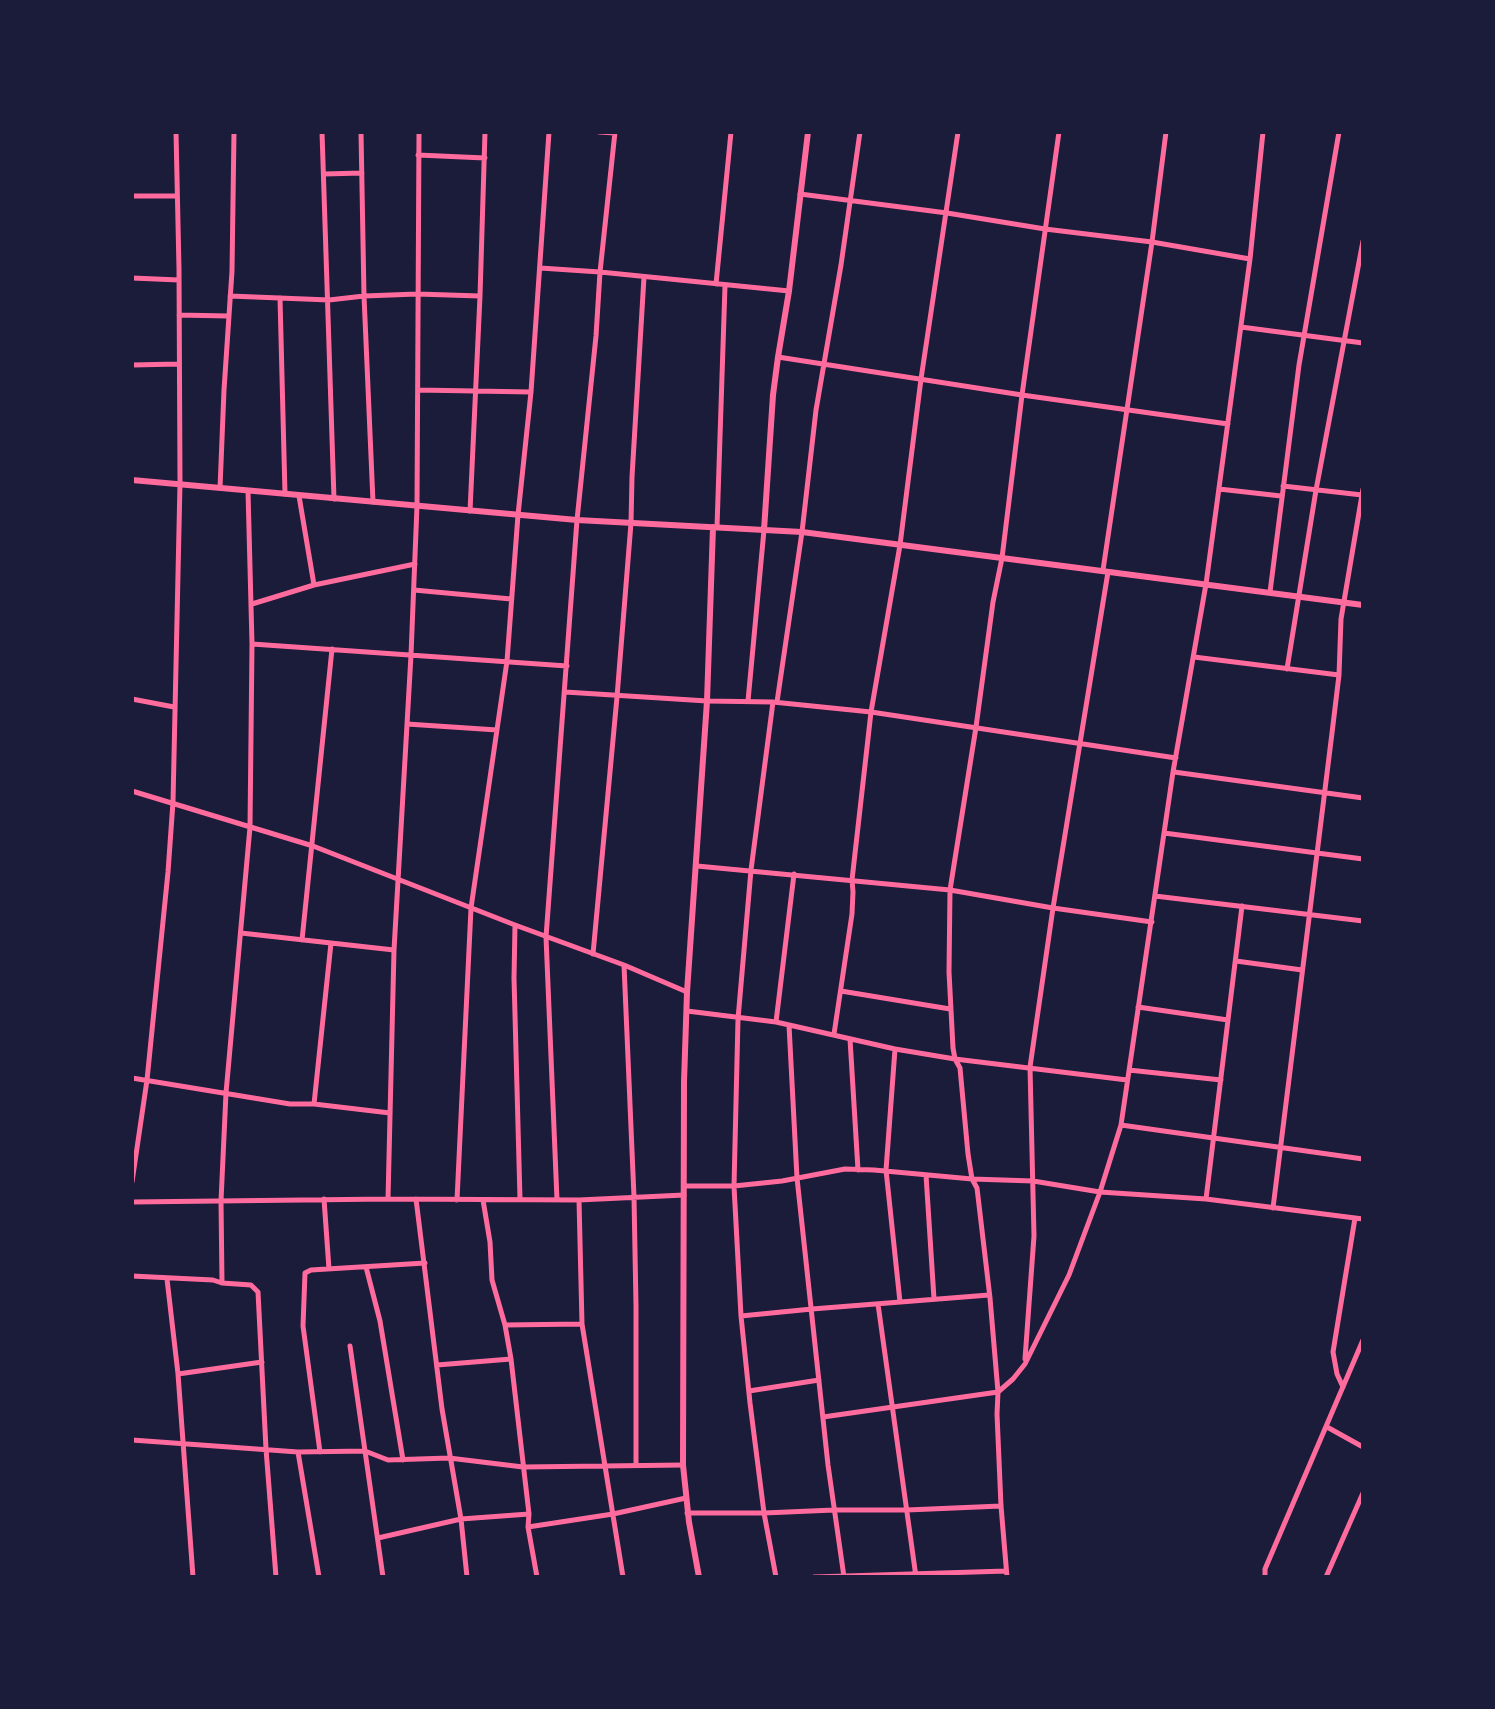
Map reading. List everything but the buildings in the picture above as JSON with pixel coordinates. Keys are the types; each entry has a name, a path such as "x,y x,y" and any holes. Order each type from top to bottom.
{"street":[{"path":"132,1182 147,1080 173,802 180,483 176,132"},
{"path":"220,488 230,296 234,132"},
{"path":"322,132 334,499"},
{"path":"361,132 373,502"},
{"path":"388,1199 394,950 417,506 419,132"},
{"path":"470,511 485,132"},
{"path":"457,1200 471,908 507,661 531,392 549,132"},
{"path":"557,1200 546,937 577,520 615,133 599,132"},
{"path":"716,284 731,132"},
{"path":"748,701 778,357 808,132"},
{"path":"776,1577 764,1513 741,1316 734,1186 738,1019 751,870 802,532 823,364 860,132"},
{"path":"834,1034 853,902 852,880 871,712 900,545 958,132"},
{"path":"814,1577 1006,1574 998,1392 989,1295 977,1188 972,1179 968,1154 960,1068 955,1059 950,1009 950,890 1002,558 1059,132"},
{"path":"1025,1364 1034,1245 1030,1067 1106,570 1166,132"},
{"path":"823,1417 998,1392 1025,1364 1069,1275 1100,1192 1121,1125 1173,772 1206,584 1250,259 1263,132"},
{"path":"1270,592 1304,336 1339,132"},
{"path":"418,155 485,158"},
{"path":"324,174 362,173"},
{"path":"800,194 1152,242 1250,259"},
{"path":"132,196 176,196"},
{"path":"1287,669 1316,490 1363,241"},
{"path":"540,268 789,291"},
{"path":"593,954 631,523 644,277"},
{"path":"132,278 179,280"},
{"path":"699,1577 687,1513 683,1465 687,992 707,701 725,286"},
{"path":"230,296 329,300 417,294 480,296"},
{"path":"280,298 285,494"},
{"path":"179,315 228,316"},
{"path":"1241,327 1363,343"},
{"path":"778,357 1228,424"},
{"path":"132,365 179,364"},
{"path":"418,390 531,392"},
{"path":"132,480 577,520 802,532 1363,605"},
{"path":"1273,1208 1339,675 1340,626 1363,493 1283,486"},
{"path":"1219,489 1281,496"},
{"path":"222,1283 221,1201 226,1093 250,827 252,604 248,491"},
{"path":"299,496 314,585"},
{"path":"252,604 314,585 415,564"},
{"path":"414,590 511,599"},
{"path":"252,644 567,666"},
{"path":"302,940 332,649"},
{"path":"1194,657 1339,675"},
{"path":"565,692 617,697 775,702 871,712 1176,758"},
{"path":"132,699 174,707"},
{"path":"407,724 497,730"},
{"path":"1173,772 1363,798"},
{"path":"132,791 313,846 687,992"},
{"path":"1164,833 1363,859"},
{"path":"697,866 950,890 1152,922"},
{"path":"776,1022 794,874"},
{"path":"1155,896 1363,921"},
{"path":"1206,1199 1242,906"},
{"path":"515,925 520,1199"},
{"path":"241,933 394,950"},
{"path":"314,1104 331,943"},
{"path":"1236,961 1302,970"},
{"path":"624,965 634,1197 636,1465"},
{"path":"841,991 950,1009"},
{"path":"1138,1007 1228,1020"},
{"path":"687,1011 776,1022 955,1059 1127,1080"},
{"path":"789,1025 797,1178 844,1576"},
{"path":"850,1039 858,1170"},
{"path":"895,1049 886,1170 900,1302"},
{"path":"1129,1070 1221,1080"},
{"path":"132,1078 290,1104 390,1113"},
{"path":"1121,1125 1363,1159"},
{"path":"132,1202 579,1200 734,1186 845,1169 1033,1181 1100,1192 1206,1199 1363,1219"},
{"path":"926,1175 934,1299"},
{"path":"324,1199 329,1269"},
{"path":"416,1199 467,1577"},
{"path":"483,1200 492,1280 511,1359 528,1527 537,1577"},
{"path":"579,1200 582,1324 623,1577"},
{"path":"1343,1387 1333,1352 1355,1218"},
{"path":"320,1452 303,1326 305,1273 311,1270 425,1263"},
{"path":"366,1267 380,1321 403,1460"},
{"path":"132,1276 213,1280 251,1285 258,1292 276,1577"},
{"path":"167,1279 178,1374 193,1577"},
{"path":"741,1316 989,1295"},
{"path":"878,1304 915,1575"},
{"path":"505,1325 582,1324"},
{"path":"1265,1577 1265,1569 1363,1340"},
{"path":"350,1346 383,1577"},
{"path":"437,1365 511,1359"},
{"path":"178,1374 262,1362"},
{"path":"749,1391 819,1380"},
{"path":"1327,1427 1363,1447"},
{"path":"132,1440 298,1452 365,1451 388,1460 449,1458 523,1467 683,1465"},
{"path":"298,1452 319,1577"},
{"path":"1326,1577 1363,1493"},
{"path":"528,1527 613,1514 686,1498"},
{"path":"687,1513 1001,1506"},
{"path":"378,1538 461,1519 529,1514"}]}
